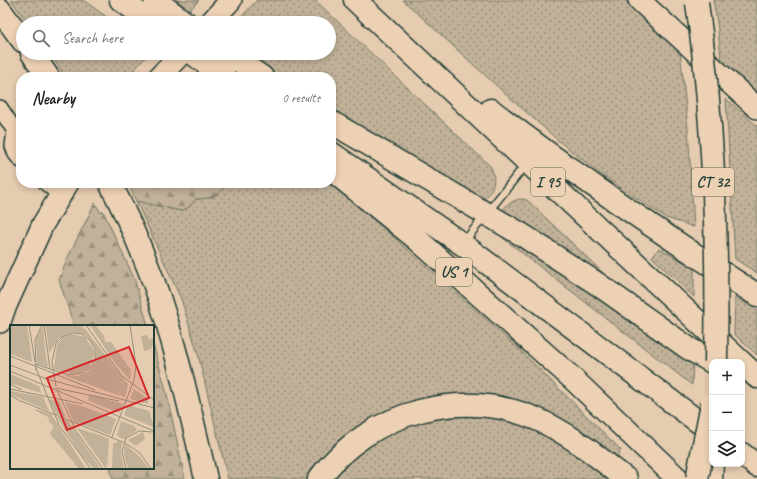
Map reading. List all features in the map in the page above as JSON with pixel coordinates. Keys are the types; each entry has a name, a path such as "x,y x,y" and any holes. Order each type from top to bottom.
{"main road":[{"path":"121,0 143,16"},
{"path":"155,0 177,16"},
{"path":"216,16 231,0"},
{"path":"639,0 757,108"},
{"path":"355,1 453,81 556,160 648,225 757,295"},
{"name":"I 95","path":"355,1 737,359"},
{"name":"CT 32","path":"696,1 706,79 714,203 716,359"},
{"path":"0,10 16,31"},
{"path":"37,60 45,72"},
{"path":"164,72 175,60"},
{"path":"217,60 250,72"},
{"path":"336,125 524,236 599,285 688,348 709,360"},
{"path":"336,156 462,244 576,328 711,431"},
{"name":"US 1","path":"336,174 418,240 573,379 678,479"},
{"path":"0,322 4,302 43,224 58,188"},
{"path":"114,189 136,238 157,292 174,346 206,479"},
{"name":"I 95","path":"745,366 757,377"},
{"path":"745,382 757,389"},
{"path":"319,479 340,454 373,431 408,414 425,409 454,406 483,406 502,408 540,421 575,440 626,479"},
{"path":"697,479 709,419"},
{"path":"745,456 757,466"},
{"path":"711,479 712,467"}],"street":[{"path":"0,108 16,128"},
{"path":"16,137 13,146 16,154"}],"lane":[{"path":"462,244 527,162"}],"green space":[{"path":"11,0 83,0 105,16 23,16"},
{"path":"176,0 199,0 190,10"},
{"path":"257,0 315,0 332,16 242,16"},
{"path":"403,0 625,0 680,50 688,128 694,227 666,218 599,173 560,142"},
{"path":"713,0 757,0 757,97 722,66"},
{"path":"336,20 491,167 494,179 491,190 484,199 474,207 336,117 336,72 274,72 258,60 336,60"},
{"path":"54,60 143,60 132,72 62,72"},
{"path":"726,99 757,126 757,273 735,259"},
{"path":"336,187 519,349 621,450 615,459 575,429 540,408 500,397 473,394 442,395 414,400 384,412 360,426 311,472 307,479 228,479 198,354 181,299 136,201 181,211 189,207 196,199 214,196 223,188"},
{"path":"130,188 223,188 214,196 196,199 189,207 181,211 136,201"},
{"path":"520,199 527,200 693,359 692,385 503,238 498,225 500,214 508,204"},
{"path":"95,203 101,213 103,211 134,278 148,325 74,325 59,280 68,257"},
{"path":"659,248 694,268 694,297 652,257"},
{"path":"735,297 757,310 757,355 734,334"},
{"path":"154,348 166,390 185,479 113,479 110,469 154,469"},
{"path":"457,413 516,421 556,436 611,479 329,479 354,452 421,417"}]}
